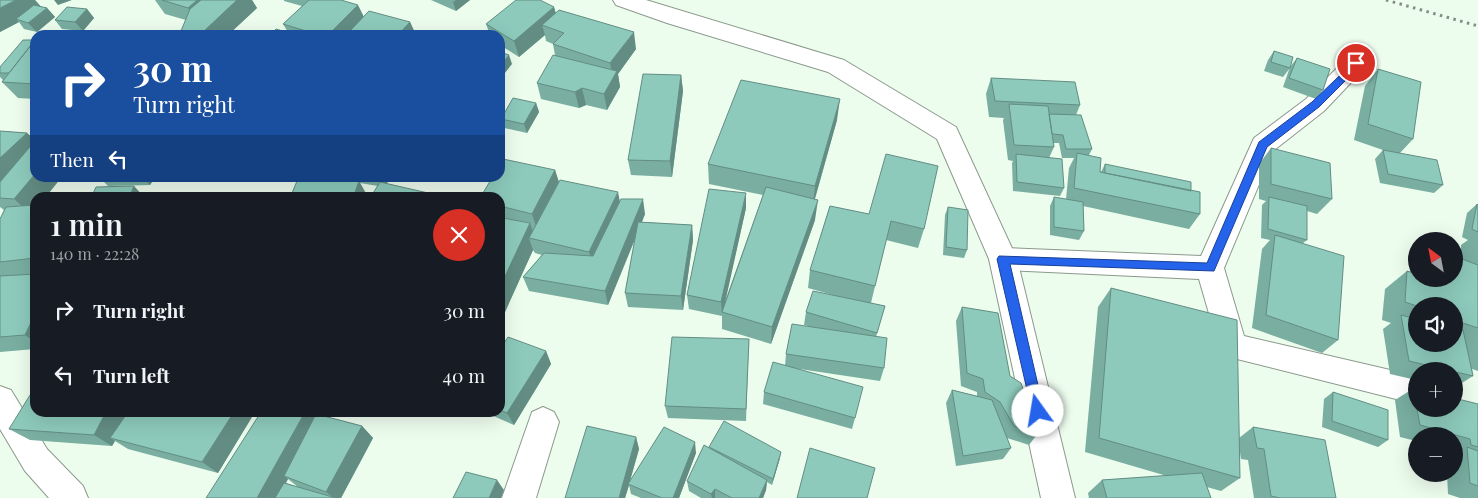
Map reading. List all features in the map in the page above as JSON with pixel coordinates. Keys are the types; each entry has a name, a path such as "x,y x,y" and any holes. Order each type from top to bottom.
{"street":[{"path":"624,0 676,18 836,66 947,132 1003,259 1058,498"},
{"path":"1356,63 1316,105 1263,145 1210,268 1232,346 1408,388"},
{"path":"1003,259 1210,268"},
{"path":"0,400 36,460 71,498"},
{"path":"520,498 543,422"}],"building":[{"path":"0,0 16,0 0,8"},
{"path":"162,0 197,0 188,8"},
{"path":"201,0 237,0 205,30 181,30 190,9"},
{"path":"309,0 341,0 358,5 333,30 303,30 283,24"},
{"path":"516,0 540,0 554,7 514,41 505,36 505,30 496,30 486,24"},
{"path":"34,5 47,8 28,23 16,19"},
{"path":"67,7 87,9 75,22 55,20"},
{"path":"559,10 634,32 610,63 553,44 564,33 542,25"},
{"path":"369,11 410,22 403,30 351,30"},
{"path":"23,40 30,40 30,46 9,73 0,73 0,67"},
{"path":"30,46 30,84 2,82"},
{"path":"1274,51 1293,57 1290,68 1271,62"},
{"path":"553,55 617,71 604,94 582,88 575,92 537,83"},
{"path":"1297,58 1330,69 1323,90 1289,78"},
{"path":"1378,69 1421,82 1413,139 1368,124"},
{"path":"643,74 681,75 670,161 628,160"},
{"path":"991,78 1075,82 1080,105 995,101"},
{"path":"741,80 840,99 815,186 708,164"},
{"path":"513,98 536,103 524,124 505,120 505,112"},
{"path":"1009,104 1048,106 1054,147 1014,145"},
{"path":"1049,114 1081,115 1092,149 1066,149 1063,135 1052,134"},
{"path":"0,131 27,133 0,158"},
{"path":"30,147 30,180 14,199 0,198 0,182"},
{"path":"1271,148 1330,163 1332,199 1271,184"},
{"path":"1383,150 1437,160 1443,185 1388,174"},
{"path":"1077,153 1101,158 1100,172 1200,192 1200,214 1074,188"},
{"path":"886,154 938,166 924,229 891,221 875,286 810,270 830,206 869,214"},
{"path":"1016,154 1062,159 1064,188 1017,182"},
{"path":"505,159 555,170 532,214 505,207 505,192 484,192 490,182 505,182"},
{"path":"1105,164 1191,182 1191,191 1105,173"},
{"path":"560,180 618,192 589,252 529,238"},
{"path":"297,182 359,182 355,192 292,192"},
{"path":"380,182 424,192 374,192"},
{"path":"134,186 132,192 94,192 96,187"},
{"path":"766,187 818,200 772,327 722,312"},
{"path":"709,189 746,193 721,302 687,295"},
{"path":"1054,197 1083,202 1084,231 1054,227"},
{"path":"1269,197 1307,206 1307,240 1268,229"},
{"path":"621,199 643,199 605,291 523,277 544,253 593,256"},
{"path":"30,205 30,259 0,262 0,219 6,207"},
{"path":"1478,205 1478,232 1472,229"},
{"path":"948,207 968,210 967,250 946,247"},
{"path":"505,218 530,223 505,276"},
{"path":"638,222 692,225 681,296 625,293"},
{"path":"1275,235 1344,256 1338,340 1266,315"},
{"path":"1463,259 1478,265 1478,328 1463,323 1463,297 1408,297 1408,303 1405,302 1407,271 1408,288 1462,288"},
{"path":"30,274 30,324 25,335 0,337 0,276"},
{"path":"1111,288 1237,320 1240,478 1099,438"},
{"path":"813,291 885,306 877,333 806,312"},
{"path":"962,307 998,313 1010,376 1021,383 1038,433 1014,426 1000,402 985,392 983,379 967,373"},
{"path":"1401,315 1408,317 1408,352 1463,352 1463,330 1473,376 1463,374 1463,362 1409,361"},
{"path":"792,324 887,338 884,368 786,354"},
{"path":"508,337 546,351 507,413 505,412 505,342"},
{"path":"672,337 749,339 746,409 665,406"},
{"path":"773,362 863,387 855,418 764,392"},
{"path":"952,390 992,400 1011,448 963,456"},
{"path":"1333,392 1388,410 1388,440 1332,421"},
{"path":"30,395 30,417 103,417 94,435 9,429"},
{"path":"1463,400 1478,404 1478,447 1471,445 1470,439 1463,437 1463,427 1427,427 1420,425 1418,417 1463,417"},
{"path":"125,417 231,417 202,462 110,438"},
{"path":"258,417 302,417 257,498 206,498"},
{"path":"314,417 328,417 362,426 326,492 284,476"},
{"path":"724,421 781,452 773,479 709,447"},
{"path":"587,426 636,437 619,498 565,498"},
{"path":"664,427 695,442 673,498 662,498 628,484"},
{"path":"1253,427 1325,440 1336,498 1280,498 1271,496 1264,449 1257,448"},
{"path":"704,445 767,480 759,498 732,498 715,489 711,494 687,481"},
{"path":"1467,447 1478,451 1478,486 1470,483"},
{"path":"810,448 875,468 867,498 797,498"},
{"path":"466,472 497,480 489,498 453,498"},
{"path":"1202,473 1211,498 1107,498 1102,480"},
{"path":"284,483 336,498 275,498"}],"railway":[{"path":"1386,0 1478,26"}],"route":[{"path":"1038,411 1003,259 1210,268 1263,145 1316,105 1356,63"}]}
